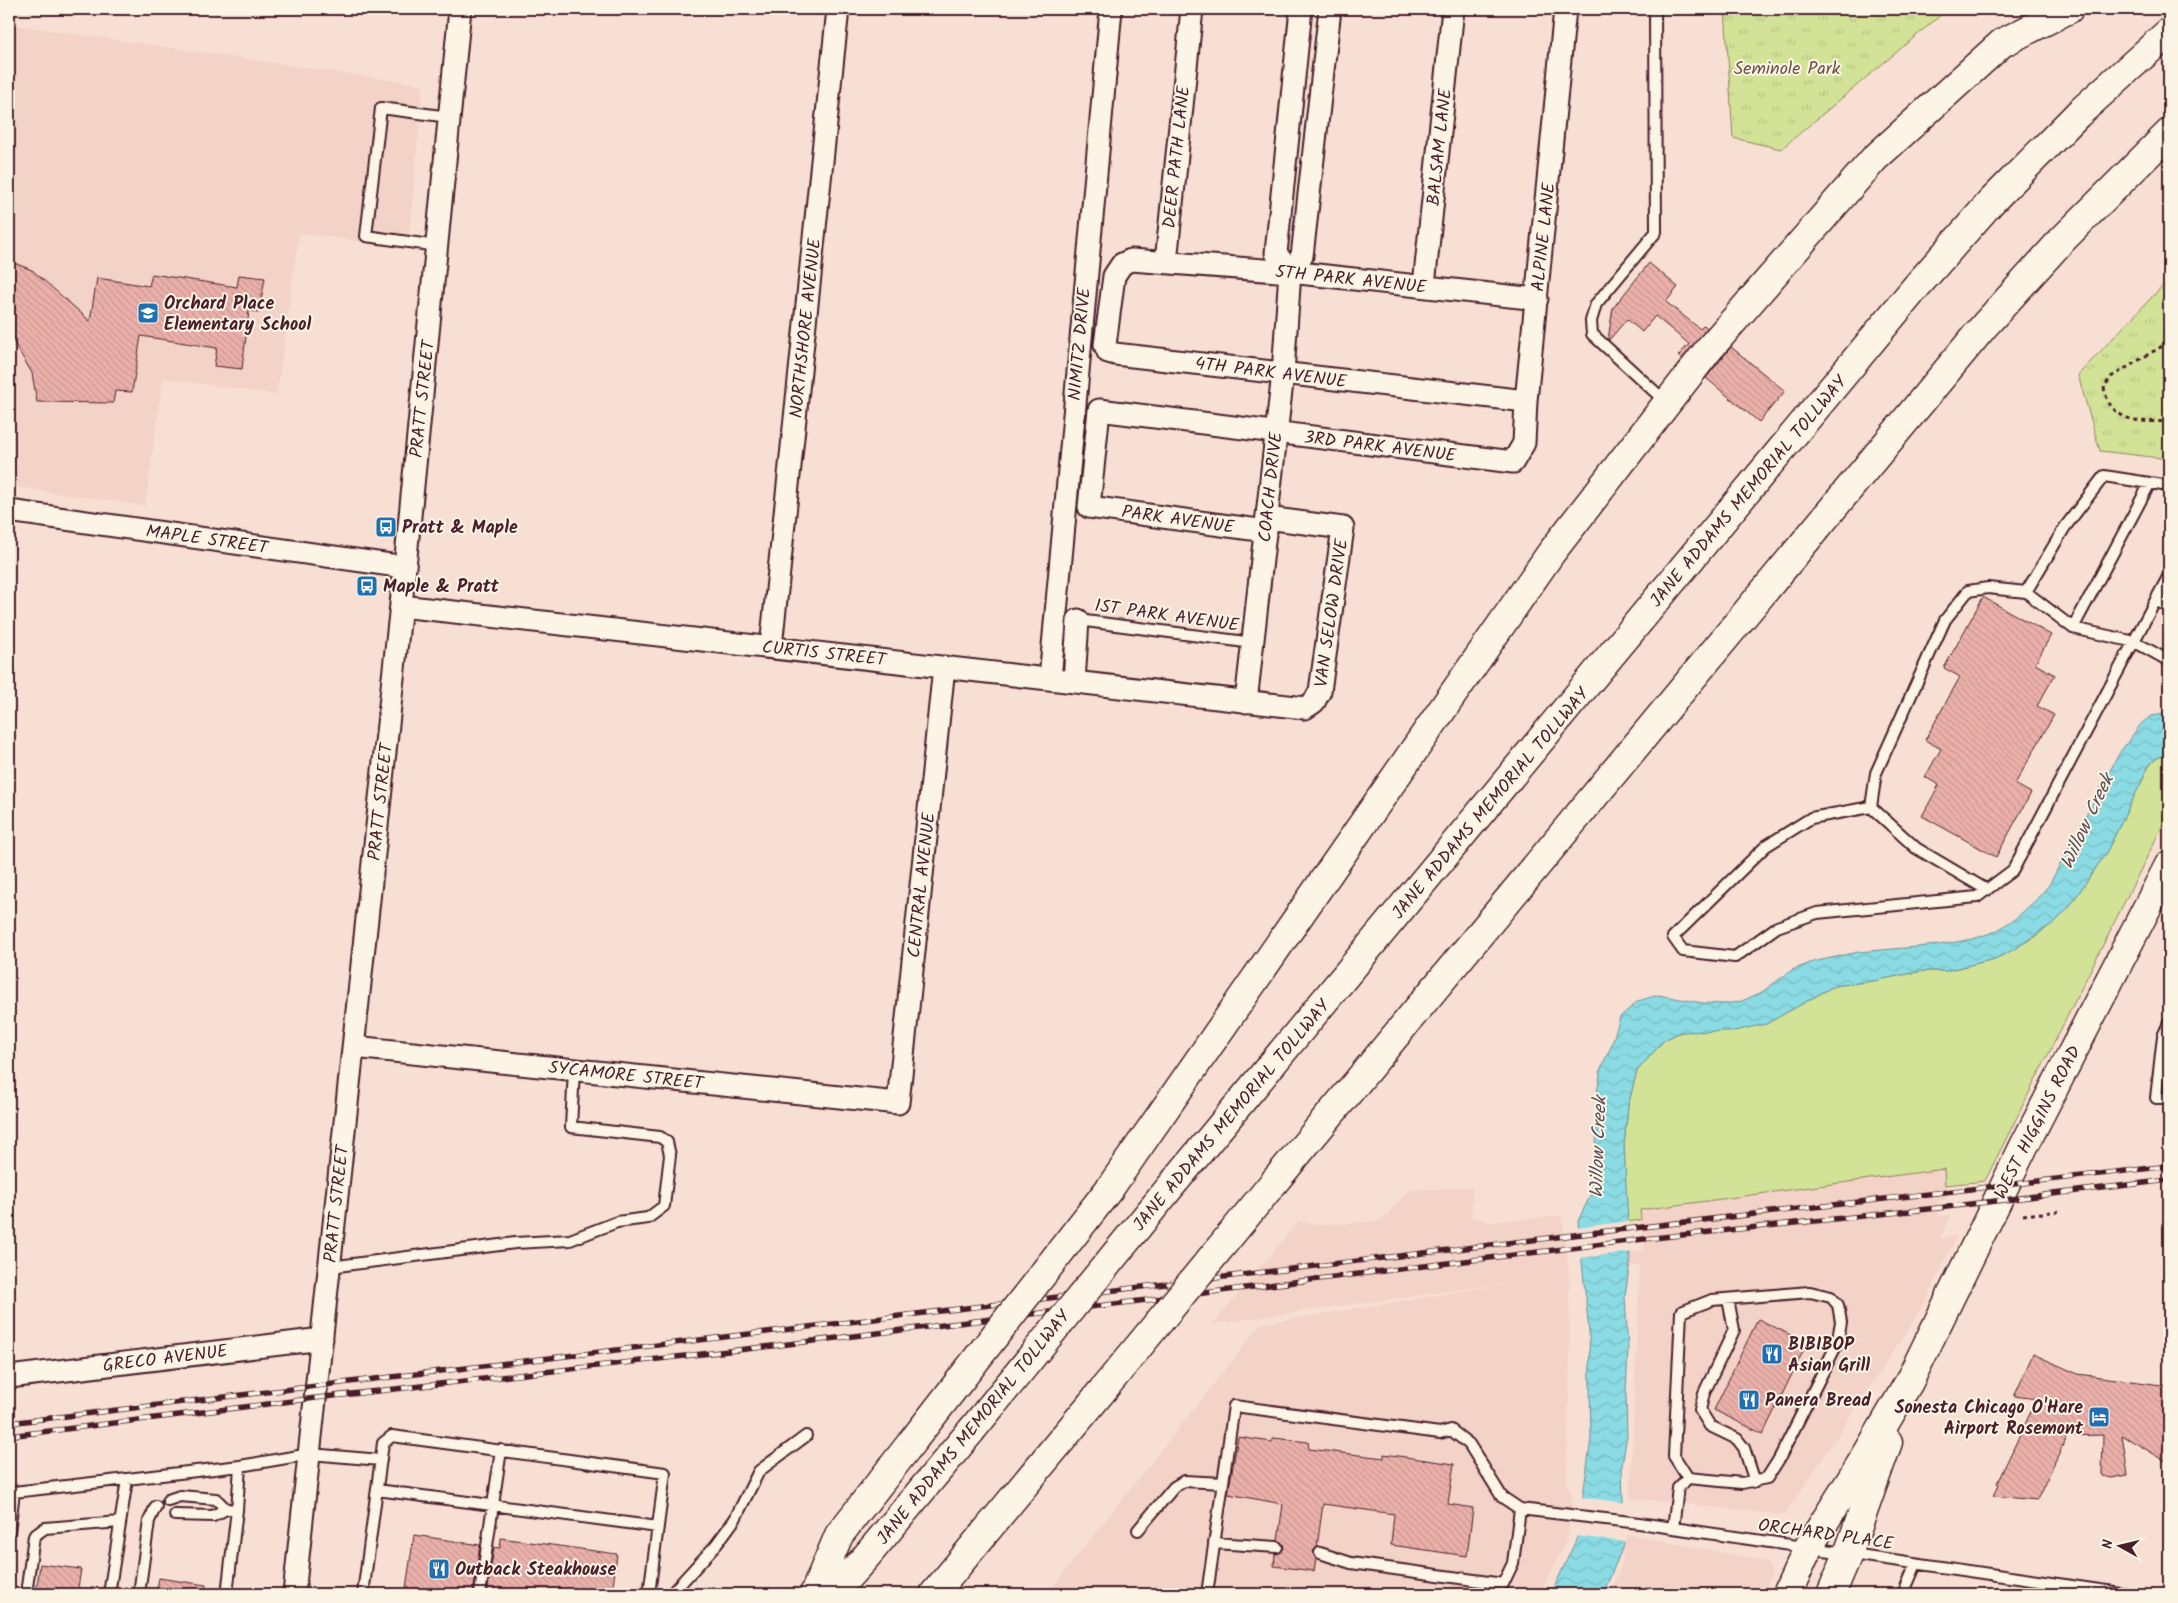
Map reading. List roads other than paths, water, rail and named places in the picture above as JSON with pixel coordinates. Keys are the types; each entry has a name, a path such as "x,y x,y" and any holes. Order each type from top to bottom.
{"main road":[{"path":"2002,43 2039,9"},
{"name":"JANE ADDAMS MEMORIAL TOLLWAY","path":"814,1594 840,1535 1110,1188 1551,553 1667,402 1709,349 1874,159 2002,43 2069,9"},
{"name":"JANE ADDAMS MEMORIAL TOLLWAY","path":"832,1594 866,1558 971,1432 1176,1180 1916,287 1991,202 2078,114 2169,32"},
{"path":"934,1594 1984,326 2061,242 2169,133"},
{"name":"WEST HIGGINS ROAD","path":"1787,1594 1808,1548 1864,1459 1909,1382 2024,1146 2169,865"},
{"name":"WEST HIGGINS ROAD","path":"1831,1594 1848,1554 1909,1382"}],"street":[{"name":"PRATT STREET","path":"294,1594 401,606 460,9"},
{"name":"NORTHSHORE AVENUE","path":"771,647 838,9"},
{"name":"NIMITZ DRIVE","path":"1050,679 1111,9"},
{"name":"DEER PATH LANE","path":"1166,262 1192,9"},
{"path":"1290,272 1276,252 1301,9"},
{"name":"COACH DRIVE","path":"1246,702 1267,525 1290,272 1302,256 1330,9"},
{"name":"BALSAM LANE","path":"1424,285 1453,9"},
{"name":"ALPINE LANE","path":"1513,462 1524,443 1526,400 1565,9"},
{"name":"4TH PARK AVENUE","path":"1166,262 1131,260 1122,264 1114,276 1104,345 1108,352 1526,400"},
{"name":"5TH PARK AVENUE","path":"1166,262 1424,285 1537,299"},
{"name":"3RD PARK AVENUE","path":"1089,507 1099,410 1513,462"},
{"name":"PARK AVENUE","path":"1089,507 1267,525"},
{"name":"MAPLE STREET","path":"9,511 405,567"},
{"name":"VAN SELOW DRIVE","path":"1246,702 1305,708 1318,698 1343,528 1267,525"},
{"name":"CURTIS STREET","path":"401,606 1246,702"},
{"path":"1074,682 1078,620"},
{"name":"CENTRAL AVENUE","path":"898,1103 944,667"},
{"name":"SYCAMORE STREET","path":"354,1046 898,1103"},
{"name":"GRECO AVENUE","path":"9,1377 322,1339"}],"lane":[{"path":"1656,9 1656,232 1596,304 1591,321 1592,334 1667,402"},
{"path":"437,246 366,236 382,108 449,117"},
{"path":"2026,592 2064,526 2104,476 2169,486"},
{"path":"2073,628 2150,483"},
{"path":"1871,807 1811,818 1766,846 1673,937 1682,952 1735,957 1777,926 1817,913 1976,897 2013,870 2169,575"},
{"path":"1871,807 1876,773 1945,620 1968,591 1988,588 2026,592 2073,628 2135,642 2169,661"},
{"path":"2156,601 2169,606"},
{"name":"1ST PARK AVENUE","path":"1078,620 1253,643"},
{"path":"1871,807 1916,848 1986,890"},
{"path":"2169,1023 2163,1036 2165,1056 2156,1098 2169,1098"},
{"path":"330,1268 515,1243 570,1240 617,1222 648,1218 664,1206 670,1155 667,1142 660,1137 571,1127 574,1070"},
{"path":"1810,1292 1831,1297 1838,1305 1841,1322 1837,1344 1779,1459 1767,1478 1755,1482 1742,1483 1688,1478 1674,1456 1681,1312 1712,1300 1810,1292"},
{"path":"1728,1299 1734,1330 1704,1393 1700,1410 1710,1426 1737,1439 1744,1448 1755,1482"},
{"path":"1207,1594 1234,1406 1440,1433 1451,1430 1469,1444 1502,1496 1520,1509 1513,1563 1502,1584 1351,1562 1320,1553"},
{"path":"363,1594 383,1443 392,1436 665,1473 649,1594"},
{"path":"672,1594 716,1545 735,1519 759,1471 806,1436"},
{"path":"480,1594 500,1450"},
{"path":"9,1532 11,1492 240,1466 310,1454 381,1460"},
{"path":"227,1594 240,1466"},
{"path":"1673,1528 1678,1488 1688,1478"},
{"path":"109,1594 127,1480"},
{"path":"1138,1530 1174,1487 1184,1481 1223,1483"},
{"path":"377,1490 658,1527"},
{"path":"168,1500 180,1496 216,1499 226,1509"},
{"path":"139,1594 149,1521 156,1506"},
{"path":"175,1515 213,1516 226,1509 237,1510"},
{"name":"ORCHARD PLACE","path":"1520,1509 1673,1528 2127,1594"},
{"path":"149,1521 161,1520"},
{"path":"26,1594 34,1536 45,1528 120,1522"},
{"path":"1214,1543 1277,1547"},
{"path":"1903,1594 1916,1564"}],"water":[{"name":"Willow Creek","path":"2169,714 2169,756 2155,759 2149,766 2106,853 2069,907 2055,922 2015,949 1995,959 1945,971 1922,971 1873,981 1834,986 1766,1024 1734,1031 1681,1032 1664,1040 1637,1071 1628,1106 1624,1145 1630,1262 1625,1296 1628,1349 1627,1435 1622,1465 1624,1544 1603,1594 1551,1594 1577,1538 1591,1439 1589,1332 1578,1221 1590,1196 1596,1157 1597,1094 1601,1068 1611,1047 1620,1017 1638,1001 1658,995 1703,1003 1725,1004 1742,1001 1762,992 1792,970 1813,962 1858,952 1939,945 1973,939 1996,931 2016,918 2049,885 2120,752 2141,724 2151,716"}],"railway":[{"path":"9,1423 1565,1236 2169,1166"},
{"path":"9,1436 316,1398 764,1347 1644,1239 1938,1208 2169,1180"}],"place":[{"name":"Orchard Place Elementary School","path":"148,313"},
{"name":"Pratt & Maple","path":"386,527"},
{"name":"Maple & Pratt","path":"367,586"},
{"name":"BIBIBOP Asian Grill","path":"1772,1354"},
{"name":"Panera Bread","path":"1749,1400"},
{"name":"Sonesta Chicago O'Hare Airport Rosemont","path":"2099,1417"},
{"name":"Outback Steakhouse","path":"439,1569"}],"park label":[{"name":"Seminole Park","path":"1787,68"}]}
